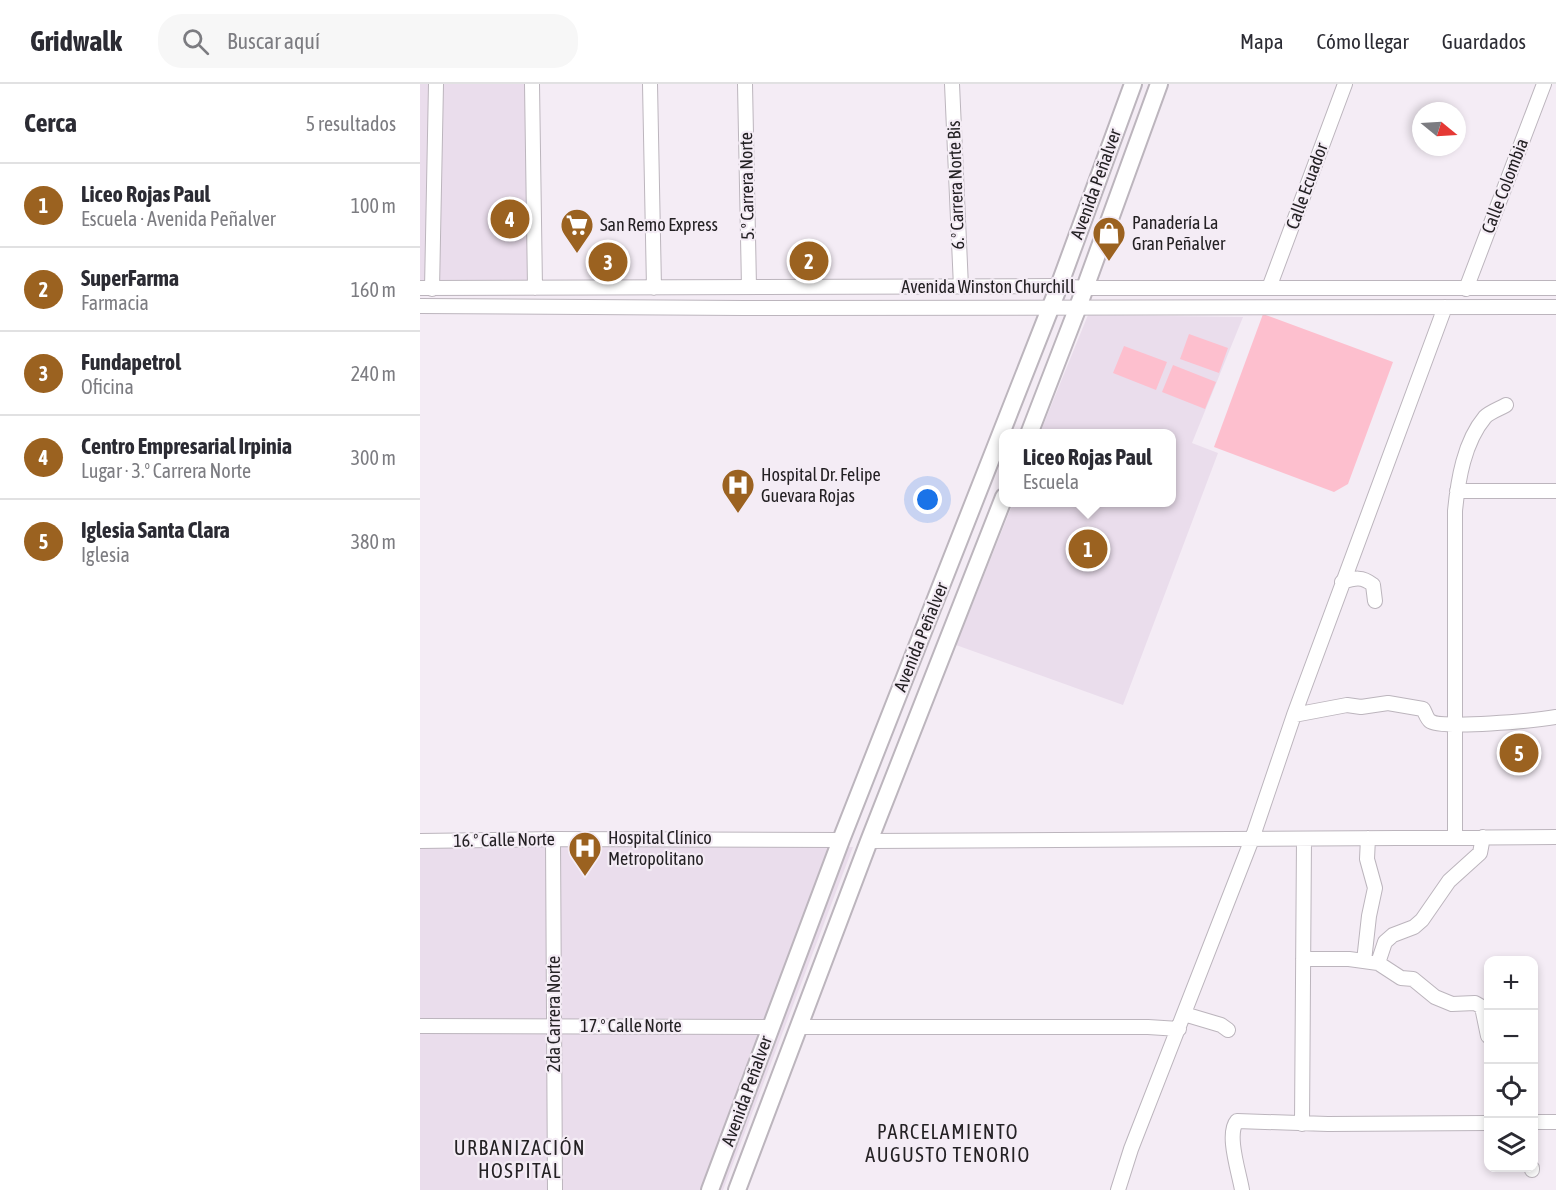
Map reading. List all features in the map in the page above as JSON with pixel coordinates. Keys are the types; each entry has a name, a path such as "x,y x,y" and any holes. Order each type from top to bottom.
{"main road":[{"name":"Avenida Peñalver","path":"1002,429 1059,286 1133,84"},
{"name":"Avenida Peñalver","path":"1031,429 1160,84"},
{"name":"Avenida Peñalver","path":"710,1190 841,840 999,437"},
{"name":"Avenida Peñalver","path":"737,1190 869,841 1000,507"}],"street":[{"path":"426,288 436,84"},
{"path":"532,84 535,288"},
{"path":"650,84 654,288"},
{"name":"5.° Carrera Norte","path":"745,84 749,287"},
{"name":"6.° Carrera Norte Bis","path":"952,84 961,287"},
{"name":"Calle Ecuador","path":"1269,288 1345,84"},
{"name":"Calle Colombia","path":"1466,289 1544,84"},
{"name":"Avenida Winston Churchill","path":"426,288 1059,286 1085,288 1556,288"},
{"name":"Avenida Winston Churchill","path":"420,306 1556,307"},
{"path":"1118,1190 1131,1149 1252,839 1342,582 1445,307"},
{"path":"1455,837 1455,511 1457,490 1467,452 1478,428 1487,415 1506,405"},
{"path":"1457,490 1556,491"},
{"path":"1342,582 1356,577 1366,579 1373,585 1375,601"},
{"path":"1294,715 1347,705 1361,707 1389,703 1423,709 1429,721 1454,725 1536,721 1556,717"},
{"path":"1378,963 1385,942 1393,934 1414,927 1422,920 1449,881 1480,853 1483,837"},
{"path":"869,841 1556,837"},
{"name":"16.° Calle Norte","path":"420,841 553,838 841,840"},
{"name":"2da Carrera Norte","path":"553,838 555,1190"},
{"path":"1302,1124 1304,838"},
{"path":"1364,961 1375,888 1367,859 1368,838"},
{"path":"1303,958 1349,959 1378,963 1401,978 1413,979 1435,997 1452,1004 1474,1003 1482,1006 1484,1016"},
{"path":"1184,1014 1221,1025 1228,1030"},
{"name":"17.° Calle Norte","path":"420,1026 770,1027"},
{"path":"799,1027 1148,1027 1179,1029"},
{"path":"1242,1190 1232,1136 1237,1120 1302,1124 1484,1123"},
{"path":"1538,1122 1556,1122"}],"shaded area":[{"path":"420,84 531,84 533,295 420,296"},
{"path":"1263,314 1393,362 1348,484 1334,492 1214,447"},
{"path":"1088,315 1243,317 1192,443 1218,453 1123,705 956,645 1011,507 1176,507 1176,429 1042,429"},
{"path":"1189,334 1228,348 1219,373 1180,359"},
{"path":"1124,346 1167,362 1156,390 1113,373"},
{"path":"1173,365 1216,382 1205,409 1162,392"},
{"path":"420,846 853,847 723,1190 420,1190"}],"place":[{"name":"Centro Empresarial Irpinia","path":"510,219"},
{"name":"San Remo Express","path":"577,254"},
{"name":"SuperFarma","path":"809,261"},
{"name":"Fundapetrol","path":"608,262"},
{"name":"Panadería La Gran Peñalver","path":"1109,262"},
{"name":"Hospital Dr. Felipe Guevara Rojas","path":"738,514"},
{"name":"Liceo Rojas Paul","path":"1088,549"},
{"name":"Iglesia Santa Clara","path":"1519,753"},
{"name":"Hospital Clínico Metropolitano","path":"585,877"}],"district":[{"name":"PARCELAMIENTO AUGUSTO TENORIO","path":"948,1144"},
{"name":"URBANIZACIÓN HOSPITAL","path":"520,1160"}]}
